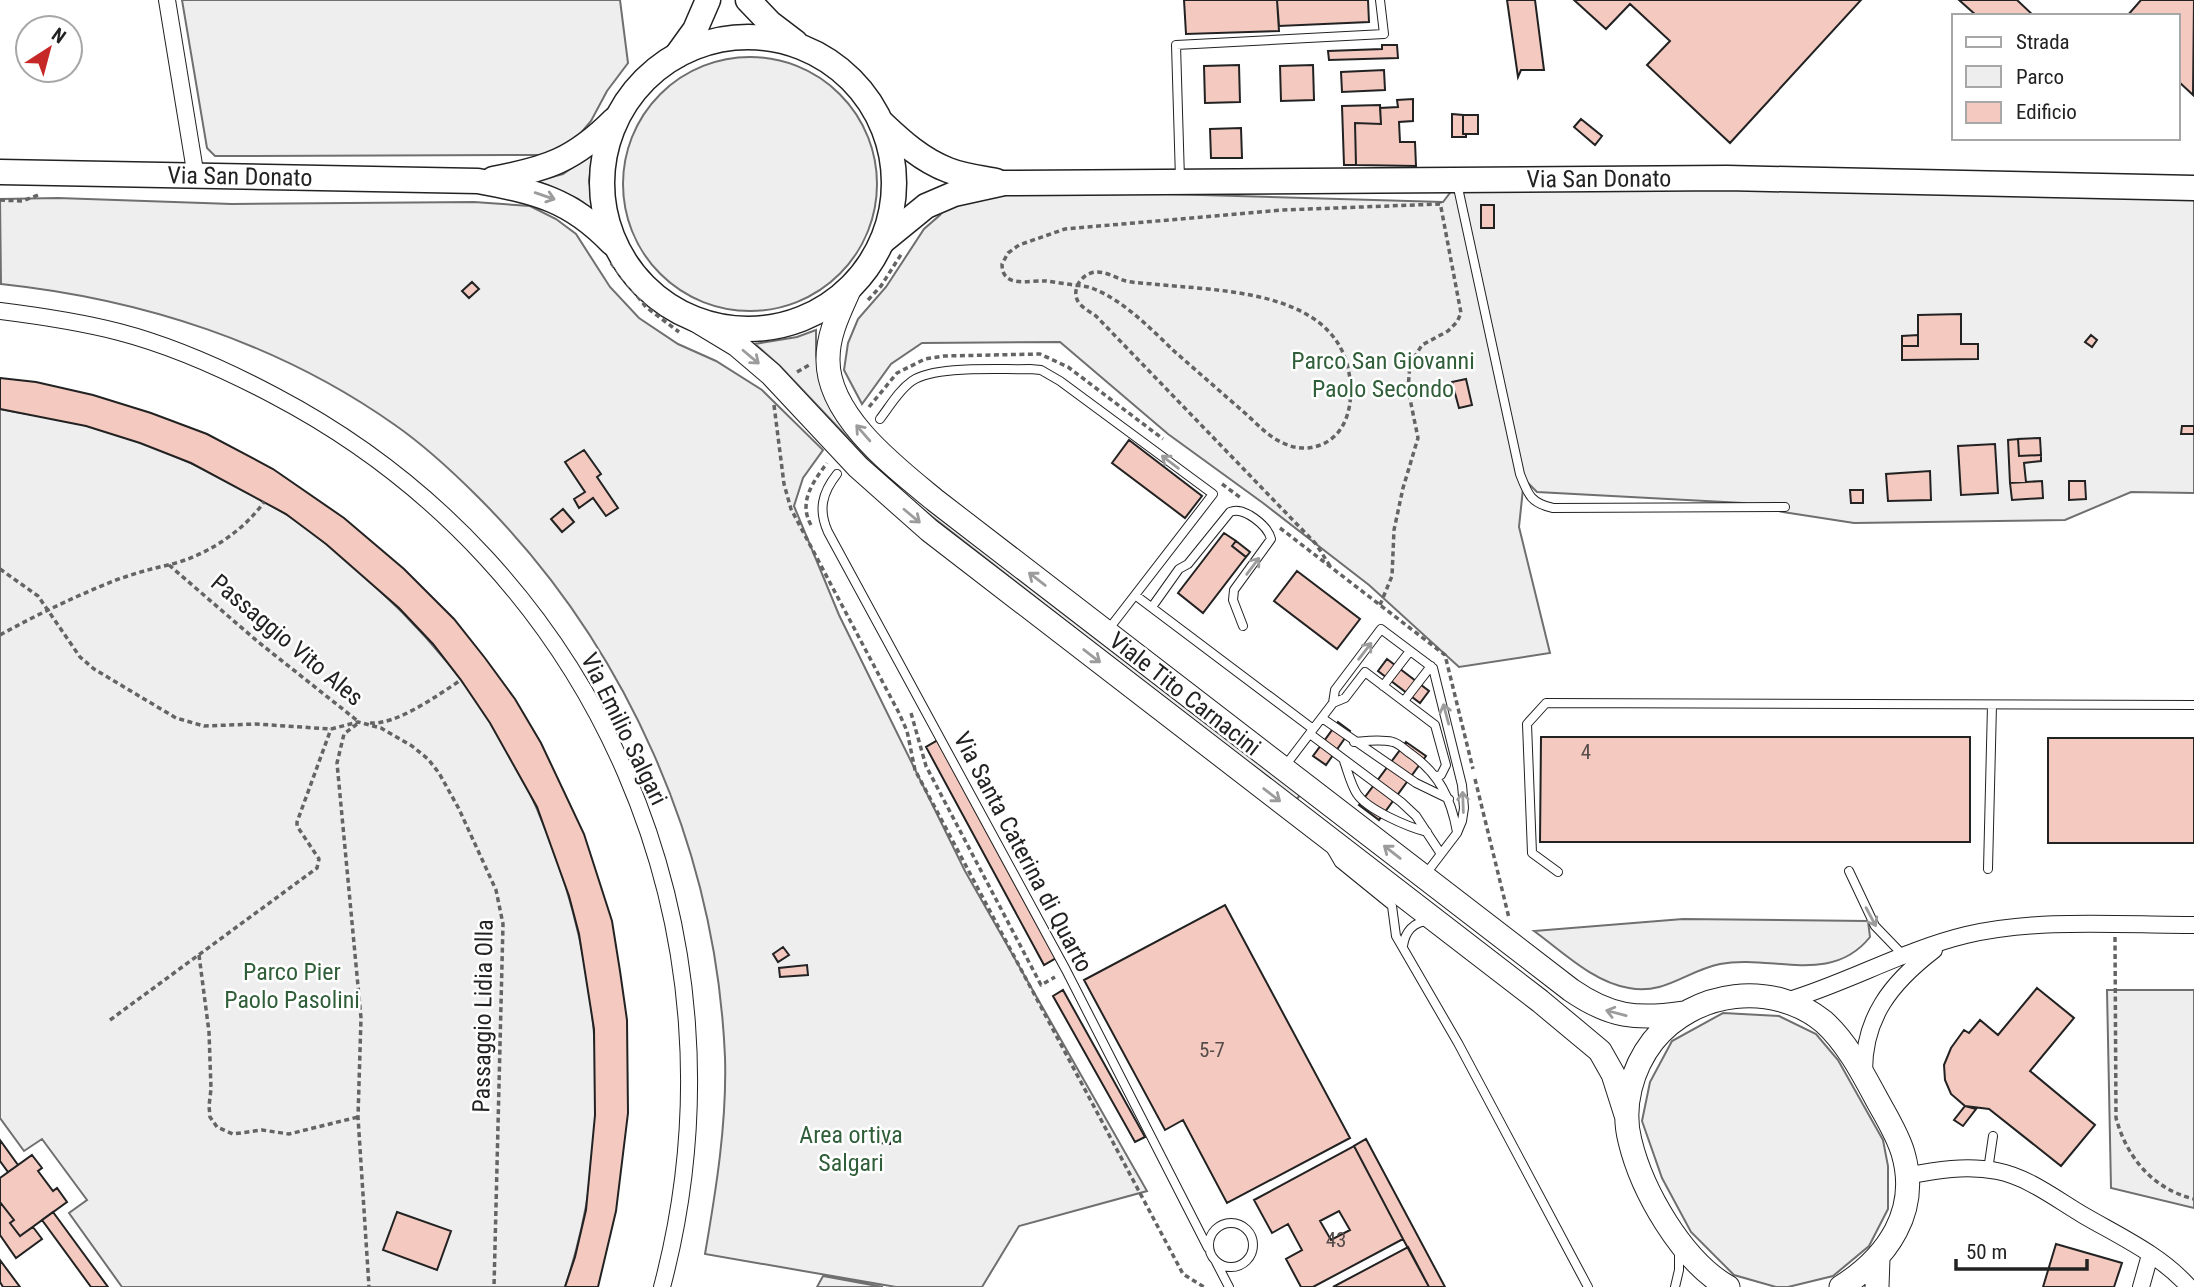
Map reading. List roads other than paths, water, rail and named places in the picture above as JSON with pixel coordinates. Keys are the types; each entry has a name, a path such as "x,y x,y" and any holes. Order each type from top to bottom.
{"main road":[{"path":"677,55 695,30 708,0"},
{"path":"748,0 770,23 803,49"},
{"path":"737,38 772,39 803,49 825,60 849,78 866,98 880,122 890,148 893,172 893,196 883,241 866,270 850,288 828,306 802,319 774,327 744,330 719,327 694,319 670,307 648,289 631,271 618,249 607,221 602,194 608,139 617,117 635,91 654,71 677,55 708,43 737,38"},
{"name":"Via San Donato","path":"478,181 551,166 575,154 617,117"},
{"name":"Via San Donato","path":"880,122 909,148 929,161 950,171 1004,183"},
{"name":"Via San Donato","path":"0,172 478,181 530,191 556,200 599,229 618,249"},
{"name":"Via San Donato","path":"883,241 926,206 954,194 1004,183 1180,182 1445,188 1727,178 2194,188"},
{"name":"Viale Tito Carnacini","path":"850,288 830,336 828,356 832,386 842,407 863,435 915,484 1571,990 1608,1012 1633,1017 1684,1013"},
{"name":"Viale Tito Carnacini","path":"694,319 737,345 771,374 858,467 929,530 1436,920 1600,1051 1613,1074 1627,1118"},
{"path":"1728,1287 1707,1274 1679,1243 1639,1172 1629,1139 1627,1118 1629,1096 1639,1062 1663,1028 1684,1013 1718,999 1738,995 1769,996 1786,1001 1807,1010 1824,1023 1841,1040 1864,1076 1904,1156 1906,1198 1902,1218 1894,1236 1878,1258 1841,1287"},
{"path":"1877,1287 1878,1258"}],"street":[{"path":"167,0 196,177"},
{"name":"Via Emilio Salgari","path":"0,311 66,320 123,333 186,355 252,384 333,429 383,463 458,528 500,573 554,642 598,716 634,792 660,870 680,957 688,1016 690,1116 679,1212 662,1287"},
{"path":"1786,1001 1819,991 1947,940 1984,931 2026,926 2194,925"},
{"path":"1864,1076 1866,1041 1874,1016 1885,997 1902,977 1947,940"},
{"path":"1906,1176 1933,1170 1970,1168 1998,1171 2025,1180 2172,1269 2189,1287"},
{"path":"2141,1287 2150,1255"}],"lane":[{"path":"1180,182 1175,45 1384,33 1380,0"},
{"path":"1445,188 1520,474 1528,495 1538,505 1553,508 1785,507"},
{"path":"880,419 904,388 912,381 931,373 1030,369 1051,375 1213,494 1107,632"},
{"name":"Via Santa Caterina di Quarto","path":"837,474 823,500 823,520 1066,970 1208,1248"},
{"path":"1152,607 1180,569 1188,564 1230,512 1236,509 1266,529 1271,539 1234,590 1233,600 1243,626"},
{"path":"1135,594 1401,802 1416,816 1441,854"},
{"path":"1333,704 1335,690 1381,629 1433,668 1451,733 1464,808 1457,833 1424,877"},
{"path":"1383,686 1410,650"},
{"path":"1404,701 1431,666"},
{"path":"1283,769 1333,704 1345,698 1365,672 1435,725 1446,765 1441,775 1436,776"},
{"path":"1558,872 1531,853 1527,724 1546,703 2194,705"},
{"path":"1988,869 1992,705"},
{"path":"1322,718 1416,783 1449,799"},
{"path":"1354,742 1375,740 1396,743 1427,765 1449,799 1457,833"},
{"path":"1343,759 1358,795 1389,818 1407,827 1427,832"},
{"path":"1322,833 1339,863 1392,906 1396,936 1588,1287"},
{"path":"1849,871 1875,926 1904,957"},
{"path":"1403,946 1409,929 1420,921 1436,920"},
{"path":"1989,1170 1993,1136"},
{"path":"1215,1262 1229,1268 1244,1263 1252,1252 1249,1232 1237,1224 1223,1224 1212,1233 1208,1248 1215,1262 1229,1287"},
{"path":"1675,1287 1679,1270 1679,1243"}],"park label":[{"name":"Parco San Giovanni Paolo Secondo","path":"1383,375"},
{"name":"Parco Pier Paolo Pasolini","path":"292,986"},
{"name":"Area ortiva Salgari","path":"851,1149"}]}
